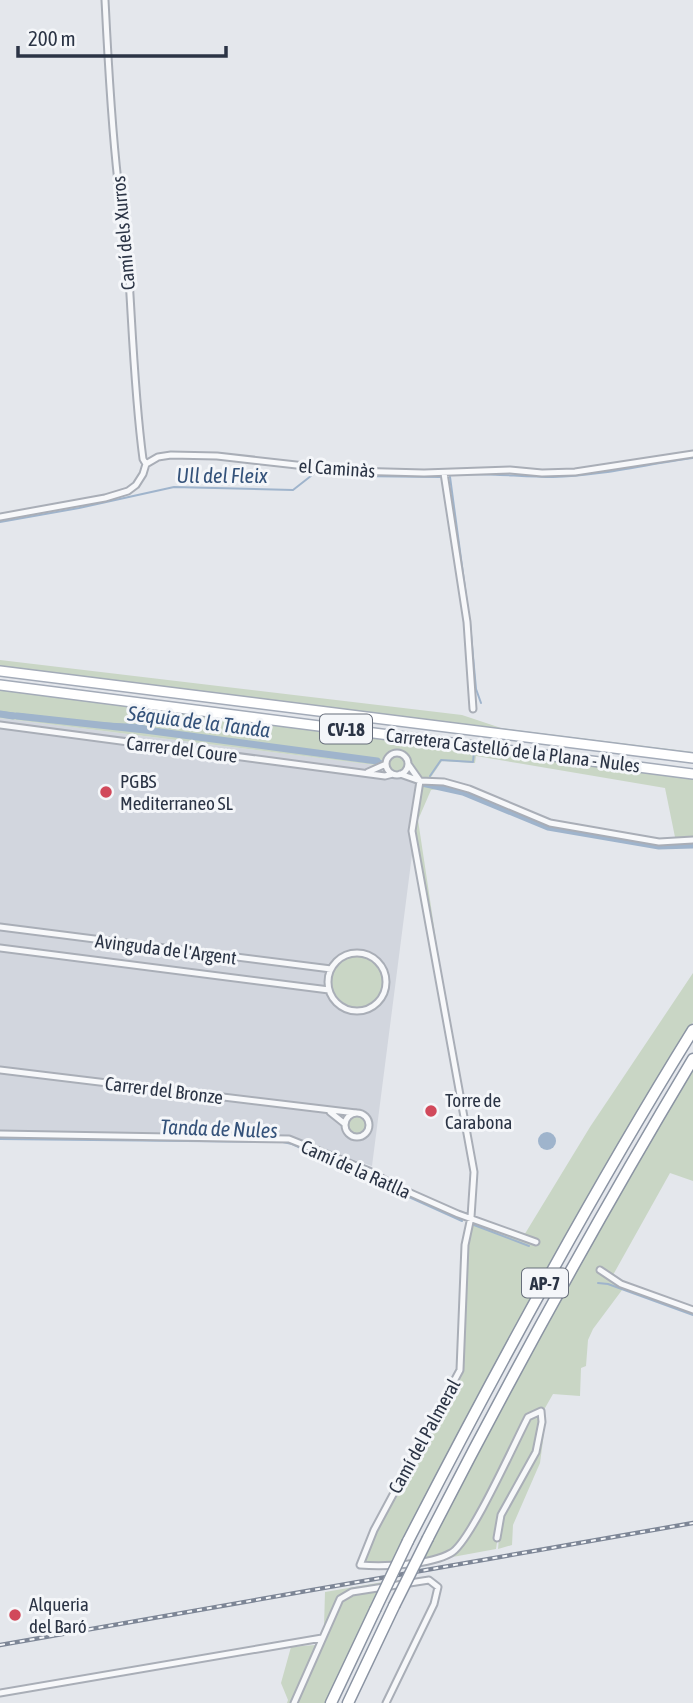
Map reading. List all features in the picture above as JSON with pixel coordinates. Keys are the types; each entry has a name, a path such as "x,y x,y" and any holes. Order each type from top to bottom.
{"highway":[{"name":"AP-7","path":"331,1703 408,1541 485,1392 596,1191 693,1030"},
{"name":"AP-7","path":"348,1703 499,1400 609,1200 693,1059"}],"main road":[{"name":"Carretera Castelló de la Plana - Nules","path":"0,671 693,758"},
{"name":"Carretera Castelló de la Plana - Nules","path":"0,685 693,774"}],"street":[{"name":"Camí dels Xurros","path":"105,0 109,78 125,233 135,394 143,459 146,464"},
{"name":"el Caminàs","path":"146,464 158,457 171,455 217,456 350,471 444,473 510,470 542,473 575,472 693,454"},
{"path":"0,517 105,498 128,491 136,485 146,464"},
{"path":"444,473 467,622 473,709"},
{"name":"Carrer del Coure","path":"0,725 385,776 393,774"},
{"path":"420,780 402,754 389,756 386,764 393,774 420,780 443,782 468,789 550,822 659,842 693,839"},
{"path":"400,774 406,770 407,763"},
{"name":"Carrer del Coure","path":"365,772 386,764"},
{"name":"Camí del Palmeral","path":"420,780 412,831 474,1172 465,1245 460,1370 386,1506 360,1565 386,1567 453,1553 477,1518 528,1417 541,1411 542,1422 536,1452 501,1515 497,1538"},
{"name":"Avinguda de l'Argent","path":"0,927 331,969"},
{"name":"Avinguda de l'Argent","path":"0,948 329,990"},
{"path":"352,954 370,956 383,968 386,987 377,1004 359,1011 341,1006 329,990 331,969 337,962 352,954"},
{"name":"Carrer del Bronze","path":"0,1070 356,1113"},
{"name":"Carrer del Bronze","path":"327,1111 345,1124"},
{"path":"356,1113 367,1119 369,1126 360,1136 352,1136 346,1131 345,1124 348,1116 356,1113"},
{"name":"Camí de la Ratlla","path":"0,1134 289,1139 369,1171 397,1187 470,1219 536,1242"},
{"path":"600,1270 621,1284 693,1310"},
{"path":"294,1703 340,1599 352,1592 429,1580 439,1587 434,1604 386,1703"},
{"path":"0,1693 322,1638"}],"shaded area":[{"path":"0,718 375,765 380,764 393,751 405,754 422,777 372,1166 277,1134 0,1131"}],"green space":[{"path":"0,660 462,715 501,728 693,752 693,755 0,667"},
{"path":"0,688 693,777 693,839 676,842 665,788 476,756 475,763 442,761 429,780 443,783 439,789 431,790 418,820 444,993 414,838 422,777 403,752 389,752 375,765 0,718"},
{"path":"393,756 399,756 404,764 402,770 393,772 388,767 388,761"},
{"path":"358,956 377,963 384,982 377,1001 358,1008 339,1001 332,982 339,963"},
{"path":"693,973 693,1022 610,1159 556,1255 457,1436 391,1566 361,1564 374,1530 460,1371 464,1273 470,1219 523,1237 590,1127"},
{"path":"693,1068 693,1181 670,1173 613,1275 612,1279 625,1286 588,1340 586,1366 581,1368 580,1396 553,1394 541,1415 544,1433 540,1463 513,1525 512,1545 498,1549 501,1515 496,1549 420,1563 552,1313"},
{"path":"353,1116 361,1116 366,1125 364,1132 353,1134 348,1129 348,1121"},
{"path":"383,1582 325,1703 287,1703 281,1683 291,1647 315,1645 324,1627 325,1592"}],"water":[{"path":"547,1132 553,1135 556,1141 553,1147 547,1150 541,1147 538,1141 541,1135"}],"waterway":[{"name":"Ull del Fleix","path":"451,475 571,476 693,458"},
{"name":"Ull del Fleix","path":"0,522 174,487 293,490 316,472 354,476 440,477"},
{"path":"450,477 469,618"},
{"path":"470,623 476,689 481,703"},
{"name":"Séquia de la Tanda","path":"0,712 138,725 188,736 381,761"},
{"name":"Séquia de la Tanda","path":"0,714 13,716"},
{"name":"Séquia de la Tanda","path":"17,716 377,761"},
{"path":"430,776 441,760 473,762 474,752"},
{"name":"Séquia de la Tanda","path":"422,783 463,792 548,827 659,846 693,845"},
{"name":"Tanda de Nules","path":"0,1139 283,1142 462,1221"},
{"name":"Tanda de Nules","path":"474,1225 529,1246"},
{"name":"Tanda de Nules","path":"598,1283 608,1284 693,1315"}],"railway":[{"path":"0,1645 693,1523"}],"place":[{"name":"PGBS Mediterraneo SL","path":"106,792"},
{"name":"Torre de Carabona","path":"431,1111"},
{"name":"Alqueria del Baró","path":"15,1615"}]}
